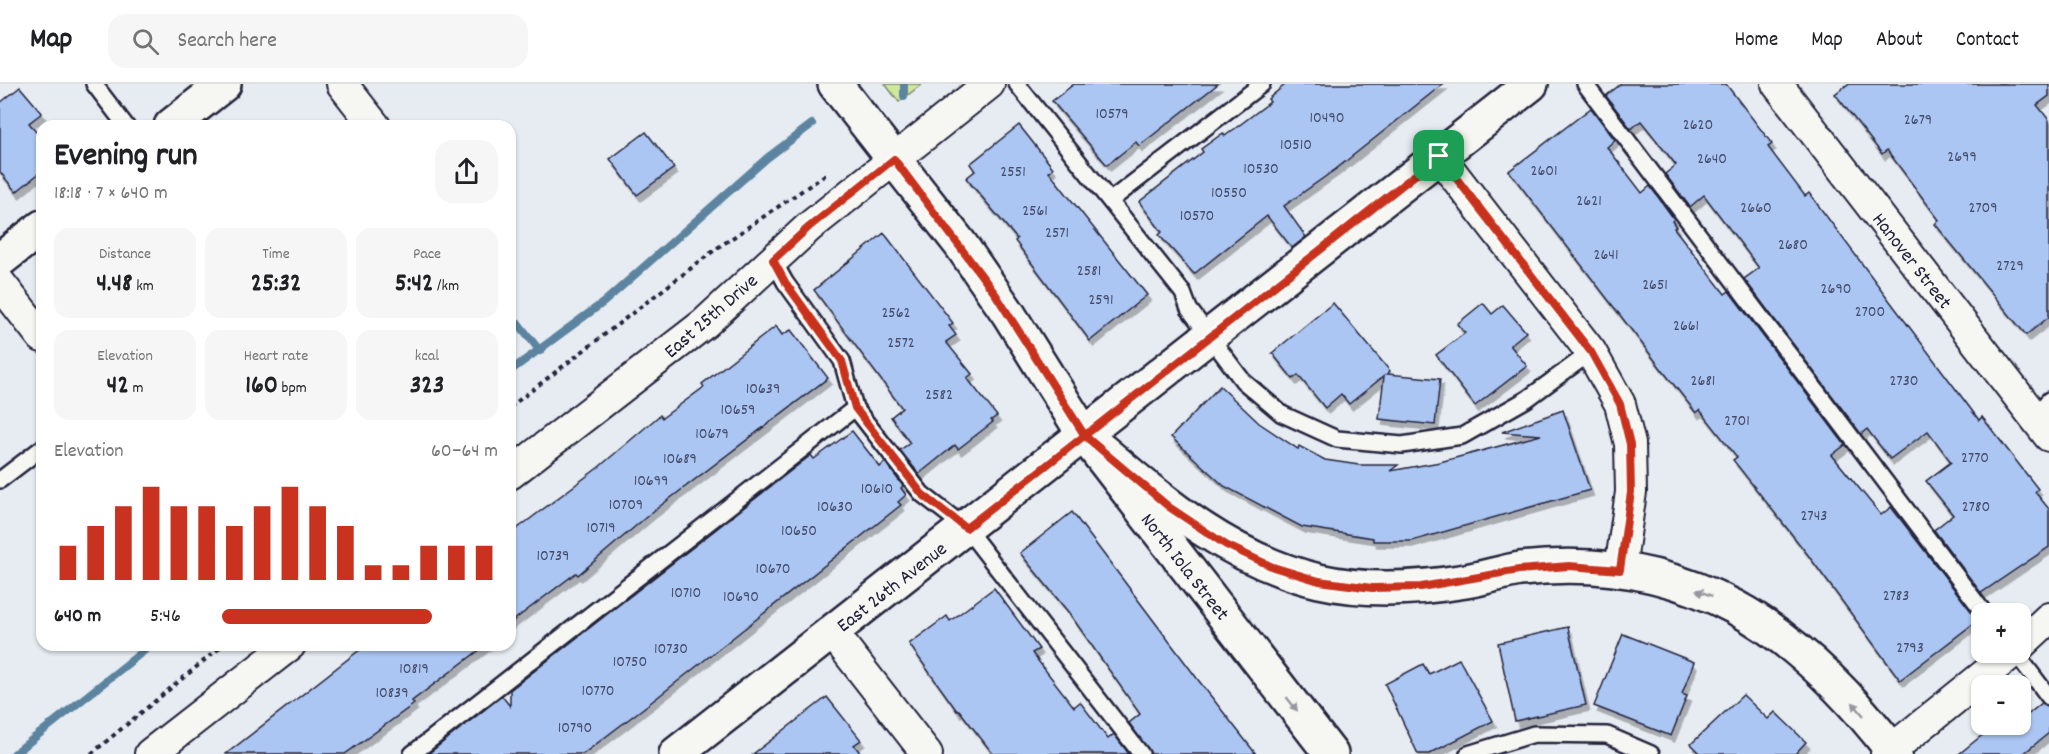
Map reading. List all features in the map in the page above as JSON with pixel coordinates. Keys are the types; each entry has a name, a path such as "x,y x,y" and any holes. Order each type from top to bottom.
{"street":[{"path":"179,120 225,84"},
{"path":"342,84 370,120"},
{"name":"North Iola Street","path":"835,84 996,295 1085,436 1331,754"},
{"name":"East 25th Drive","path":"516,469 705,323 809,227 989,84"},
{"name":"East 26th Avenue","path":"676,754 1085,436 1531,84"},
{"name":"Hanover Street","path":"1788,88 2044,418"},
{"path":"1439,156 1591,352 1620,404 1630,444 1631,492 1620,570"},
{"path":"0,260 36,232"},
{"path":"0,283 36,329"},
{"path":"1085,436 1169,507 1226,545 1273,567 1319,581 1372,588 1421,587 1519,570 1569,566 1620,570 1671,581 1719,598 1763,622 1804,652 1836,683 1891,753 2001,663"},
{"path":"2031,635 2049,618"},
{"path":"832,632 927,754"},
{"path":"160,751 283,651"}],"lane":[{"path":"94,84 121,120"},
{"path":"1017,84 1183,293 1189,309 1243,381 1282,414 1336,439 1402,446 1462,436 1527,399 1591,352"},
{"path":"1111,200 1262,84"},
{"path":"1585,84 1977,603"},
{"path":"773,260 785,282 842,361 855,408 922,494 966,528 1141,754"},
{"path":"412,754 855,408"},
{"path":"0,480 36,453"},
{"path":"2023,663 2049,697"},
{"path":"1468,754 1534,734 1607,735 1651,754"}],"path":[{"path":"516,402 716,249 838,167"},
{"path":"91,754 216,651"}],"green space":[{"path":"885,84 922,84 899,102"}],"building":[{"path":"1074,84 1218,84 1139,146 1136,142 1107,165 1052,101"},
{"path":"1286,84 1443,84 1336,169 1284,206 1306,237 1292,248 1267,216 1194,274 1159,235 1162,232 1139,202 1203,152 1201,149 1223,133 1225,136 1270,102 1268,99"},
{"path":"1621,84 1726,84 1772,144 1768,147 1805,196 1809,193 1979,420 1982,417 2038,489 2035,492 2049,509 2049,547 1981,593 1934,530 1953,515 1926,481 1951,462 1928,431 1890,459 1867,429 1861,434 1744,279 1759,268 1704,195 1690,207 1665,174 1676,165 1641,121 1631,129 1606,96"},
{"path":"1848,84 2049,84 2049,96 2037,105 2049,120 2049,317 2026,335 1935,224 1939,220 1887,150 1882,154 1835,94"},
{"path":"20,87 42,113 29,123 36,132 36,176 16,192 0,172 0,103"},
{"path":"1591,108 1615,140 1607,147 1642,193 1650,186 1674,219 1672,221 1676,227 1674,228 1725,294 1729,291 1845,445 1832,455 1881,515 1891,507 1971,611 1971,625 1900,680 1808,555 1733,460 1737,457 1700,410 1696,413 1509,171"},
{"path":"1019,125 1053,168 1049,172 1147,295 1090,341 1015,241 1017,239 966,178 975,171 970,164"},
{"path":"646,132 674,168 637,195 610,159"},
{"path":"884,233 953,323 949,326 956,335 946,342 972,374 967,378 997,416 991,420 993,422 958,449 955,445 919,474 900,450 910,443 891,417 902,408 814,290"},
{"path":"1333,303 1390,371 1387,374 1440,379 1435,425 1379,419 1384,376 1349,404 1341,394 1325,408 1298,375 1293,379 1272,353"},
{"path":"1483,303 1492,314 1503,305 1526,332 1510,345 1527,366 1475,406 1436,355 1465,333 1457,324"},
{"path":"776,326 782,335 791,330 828,378 651,513 578,575 576,573 516,618 516,529 599,467 660,415 662,418 704,387 702,384"},
{"path":"1220,386 1259,423 1298,449 1299,446 1325,460 1359,465 1398,465 1390,471 1440,462 1541,435 1502,432 1563,410 1590,490 1412,541 1373,541 1373,538 1302,527 1224,486 1171,437"},
{"path":"852,431 880,467 885,462 903,486 901,488 906,495 898,502 901,505 654,700 583,754 428,754 502,696 510,706 510,690 811,455 814,459"},
{"path":"1072,512 1256,754 1151,754 1129,723 1140,714 1069,613 1020,553"},
{"path":"994,588 1039,649 1032,653 1074,707 1080,702 1108,739 1114,734 1129,754 993,754 959,710 957,711 909,644 947,616 950,621"},
{"path":"1568,627 1586,705 1515,721 1498,643"},
{"path":"1623,634 1694,662 1682,694 1687,696 1671,736 1594,706"},
{"path":"358,651 478,651 412,701 414,704 345,754 226,754"},
{"path":"1459,659 1493,721 1429,754 1418,754 1385,684 1423,664 1429,674"},
{"path":"1743,695 1768,719 1775,712 1806,742 1795,754 1701,754 1691,744"},
{"path":"827,697 861,740 854,745 861,754 753,754"},
{"path":"2042,703 2049,707 2049,733 2023,754 1959,754 1982,735 2031,735 2031,712"}],"waterway":[{"path":"904,84 904,96"},
{"path":"516,367 604,302 767,158 812,124"},
{"path":"518,323 540,351"},
{"path":"14,754 143,651"}],"route":[{"path":"1439,156 1085,436 966,528 922,494 855,408 842,361 785,282 773,260 809,227 894,159 961,245 996,295 1085,436 1169,507 1226,545 1273,567 1319,581 1372,588 1421,587 1519,570 1569,566 1620,570 1631,492 1630,444 1620,404 1591,352 1439,156"}]}
